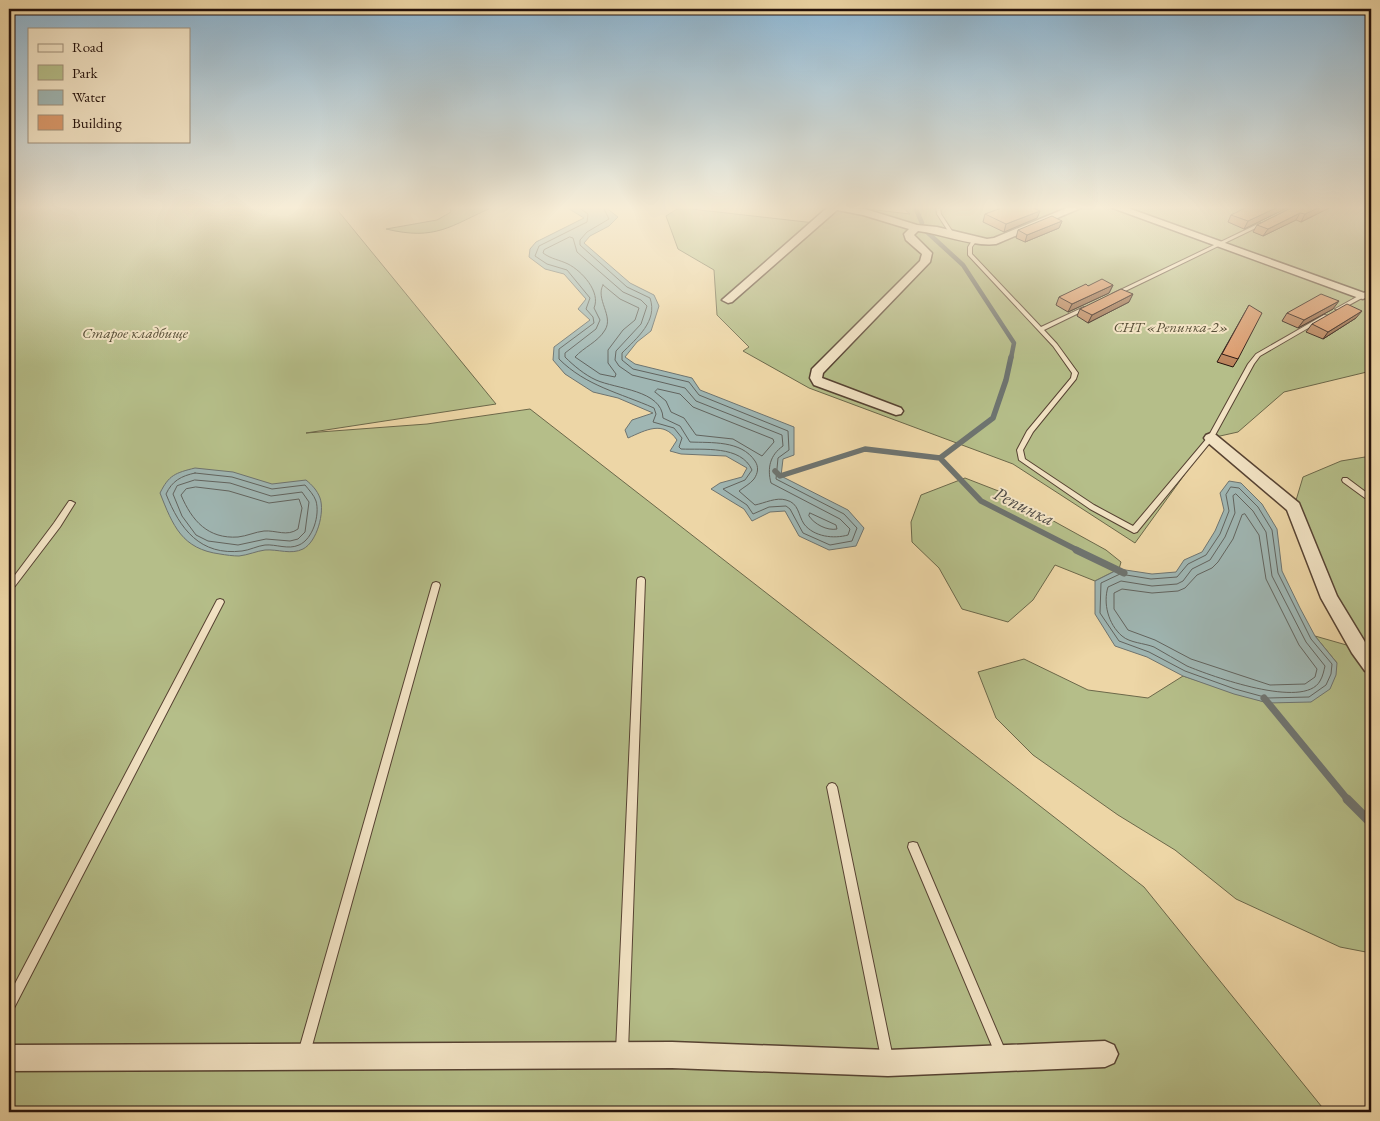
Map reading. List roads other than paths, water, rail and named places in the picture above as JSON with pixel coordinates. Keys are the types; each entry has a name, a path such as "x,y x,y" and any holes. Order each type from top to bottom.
{"street":[{"path":"728,300 775,259"},
{"path":"896,411 819,382 816,378 817,372 926,259"},
{"path":"1265,259 1367,293"},
{"path":"1211,438 1294,506 1329,598 1358,648 1371,666"},
{"path":"9,1058 672,1055 888,1063 1105,1054"}],"lane":[{"path":"975,259 1054,345 1075,373 1074,378 1030,431 1020,450 1022,460 1092,507 1134,530 1211,438 1251,364 1258,355 1367,293"},
{"path":"1112,296 1187,259"},
{"path":"1040,330 1094,304"},
{"path":"1345,480 1371,499"},
{"path":"9,588 58,526 71,503"},
{"path":"622,1055 641,580"},
{"path":"303,1058 436,584"},
{"path":"9,1006 220,602"},
{"path":"832,787 888,1063"},
{"path":"913,847 1003,1058"}],"water":[{"path":"532,259 603,259 630,283 654,295 659,306 651,331 637,342 625,357 635,364 692,378 700,390 794,427 794,455 783,459 781,476 848,510 864,528 856,546 829,550 799,536 785,511 770,512 752,521 744,509 711,489 720,483 742,477 747,468 726,456 681,454 670,451 677,440 672,434 660,428 654,428 628,438 625,430 632,420 653,413 618,398 593,392 565,374 553,360 554,347 590,320 578,309 586,299 564,274 545,269"},
{"path":"195,468 233,472 272,484 306,480 317,493 321,504 319,526 312,540 303,549 298,551 265,550 239,556 225,555 196,547 181,534 175,525 160,493 170,478 182,471"},
{"path":"1229,481 1241,483 1262,504 1277,529 1282,571 1315,636 1337,663 1336,675 1330,689 1311,702 1268,703 1234,694 1183,676 1147,657 1115,646 1095,614 1095,581 1119,569 1152,574 1176,572 1184,560 1202,552 1215,531 1224,510 1220,493"}],"waterway":[{"path":"957,259 963,265 1014,343 1011,358"},
{"path":"940,458 993,418 1006,380 1011,357"},
{"name":"Репинка","path":"775,471 780,476 865,449 940,458"},
{"name":"Репинка","path":"940,458 981,501 1079,551"},
{"name":"Репинка","path":"1076,550 1124,573"},
{"name":"Репинка","path":"1264,698 1348,800"},
{"name":"Репинка","path":"1348,800 1371,823"}],"park label":[{"name":"СНТ «Репинка-2»","path":"1171,326"},
{"name":"Старое кладбище","path":"135,332"}]}
